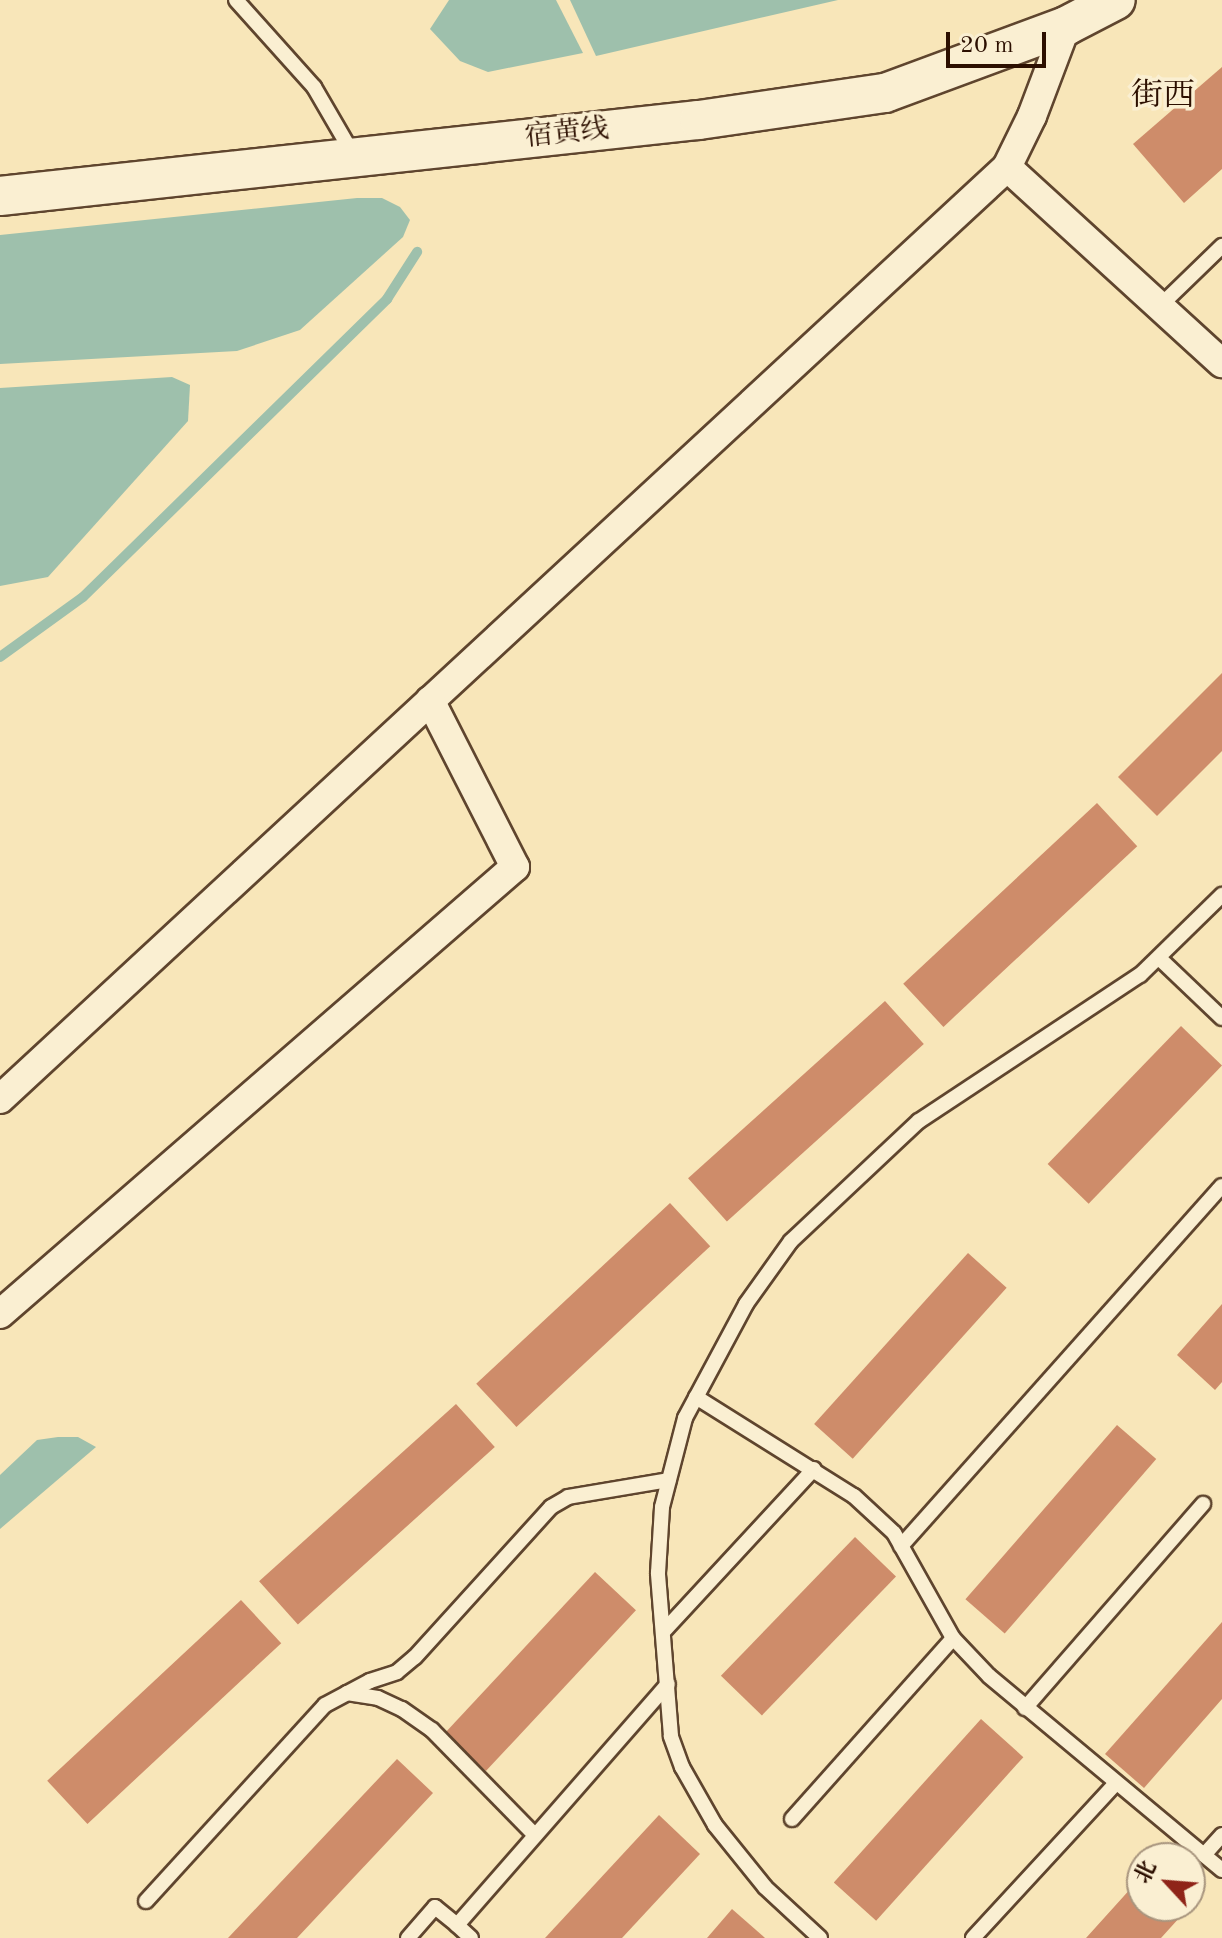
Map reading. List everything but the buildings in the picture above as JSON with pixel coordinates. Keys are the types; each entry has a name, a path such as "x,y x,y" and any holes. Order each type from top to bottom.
{"main road":[{"name":"宿黄线","path":"0,196 699,120 885,93 1066,26 1116,0"}],"street":[{"path":"0,1099 1007,167 1032,116 1066,26"},
{"path":"1007,167 1222,363"},
{"path":"0,1314 515,867 430,700"}],"lane":[{"path":"236,0 314,87 355,157"},
{"path":"1159,307 1222,246"},
{"path":"820,1938 765,1887 715,1825 682,1767 671,1736 658,1573 662,1507 685,1418 746,1304 791,1241 919,1121 1140,975 1222,895"},
{"path":"1159,958 1222,1018"},
{"path":"901,1546 1222,1186"},
{"path":"696,1397 854,1496 894,1533 953,1638 1025,1708 1188,1842"},
{"path":"663,1632 814,1469"},
{"path":"146,1901 325,1705 397,1672 415,1657 551,1507 568,1497 669,1480"},
{"path":"1025,1708 1203,1504"},
{"path":"792,1819 953,1638"},
{"path":"457,1925 668,1684"},
{"path":"347,1693 390,1703 432,1730 535,1835"},
{"path":"973,1938 1116,1783"},
{"path":"1206,1853 1222,1835"},
{"path":"1206,1857 1222,1870"},
{"path":"408,1938 435,1907 471,1938"}],"shaded area":[{"path":"449,0 556,0 583,53 488,72 460,61 430,29"},
{"path":"570,0 838,0 596,56"},
{"path":"357,198 382,198 400,207 410,220 403,237 300,330 237,351 0,364 0,235"},
{"path":"172,377 190,385 188,421 48,577 0,586 0,388"},
{"path":"78,1437 96,1447 0,1529 0,1475 37,1440"}],"waterway":[{"path":"0,657 83,597 387,299 417,252"}],"district":[{"name":"街西","path":"1163,97"}]}
